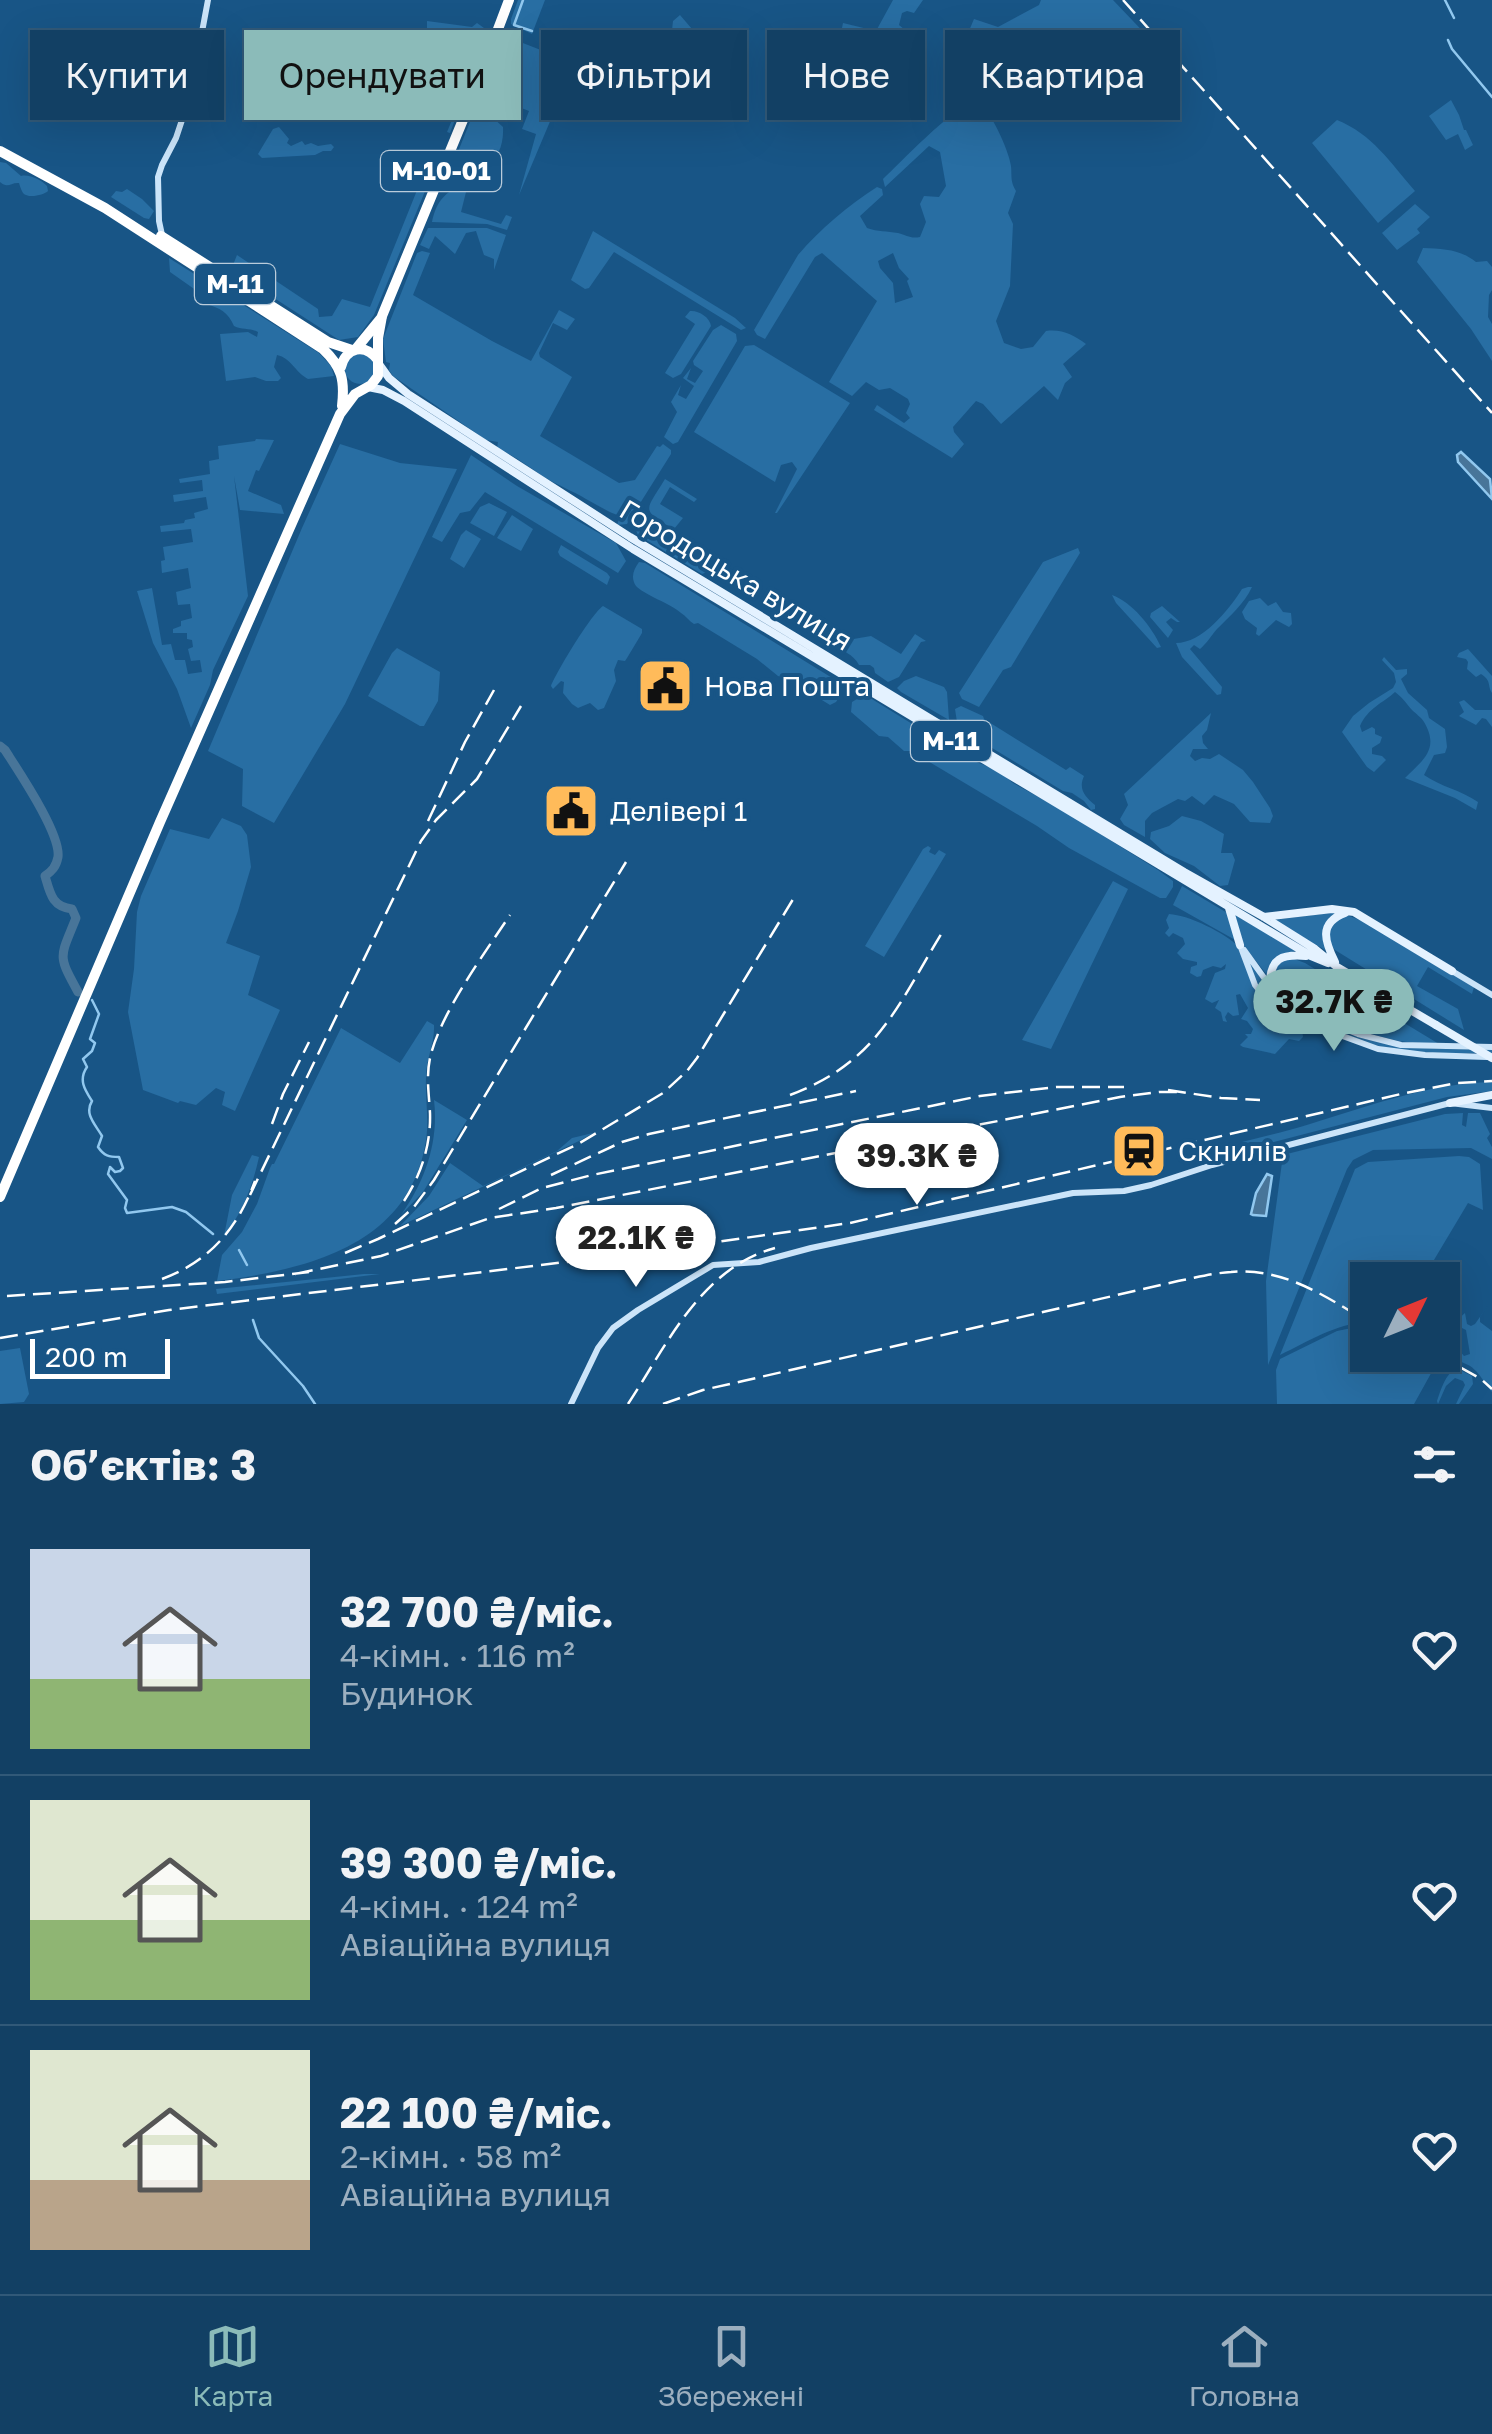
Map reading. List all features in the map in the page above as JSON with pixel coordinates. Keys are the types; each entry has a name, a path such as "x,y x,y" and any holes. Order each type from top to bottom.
{"highway":[{"name":"М-10-01","path":"0,1198 342,411 352,396 377,378 382,316 509,0"},
{"name":"М-11","path":"0,147 108,202 328,342 367,350 378,362"},
{"name":"М-11","path":"0,147 104,208 323,349 353,387 365,387"},
{"name":"М-10-01","path":"342,411 345,356 382,316"}],"main road":[{"name":"Городоцька вулиця","path":"378,362 396,386 591,512 1492,1058"},
{"name":"Городоцька вулиця","path":"365,387 404,401 633,549 1229,908 1311,956 1337,966"},
{"path":"1229,908 1240,945"},
{"path":"1264,917 1332,909 1354,912 1452,971"},
{"path":"1337,966 1328,948 1326,931 1335,917 1354,912"},
{"path":"1270,984 1270,971 1282,957 1311,956"},
{"path":"1450,1103 1492,1095"}],"street":[{"path":"162,237 158,177 190,96 208,0"},
{"path":"1240,945 1282,999 1311,1016 1401,1045 1492,1047"},
{"path":"1240,945 1255,985 1266,999 1307,1023 1357,1043 1400,1054 1492,1058"},
{"path":"1452,971 1492,995"},
{"path":"572,1404 598,1348 613,1328 714,1265 759,1262 1084,1192 1124,1191 1450,1103 1492,1108"}],"shaded area":[{"path":"518,0 545,0 532,34 511,24"},
{"path":"893,0 923,0 914,13 902,13 899,25 905,30 877,30"},
{"path":"1041,0 1113,0 1142,30 969,30 974,19 998,27 1039,5"},
{"path":"680,15 692,30 672,30 673,21"},
{"path":"427,21 472,27 477,23 485,30 427,30"},
{"path":"843,23 872,30 847,30 842,28"},
{"path":"521,42 541,50 541,120 551,120 519,195 536,134 522,129 529,111 521,108"},
{"path":"1451,100 1473,145 1465,150 1458,134 1446,140 1429,116"},
{"path":"471,120 495,120 503,127 499,150 488,165 470,175 449,182"},
{"path":"946,120 992,120 1008,153 1016,191 1008,213 1013,224 1010,286 996,321 1004,343 1021,349 1033,347 1046,331 1052,331 1068,333 1086,344 1063,364 1072,377 1058,400 1044,386 1001,424 976,401 953,427 964,444 952,458 874,410 877,405 904,423 910,418 906,413 908,399 890,388 879,390 866,382 852,396 829,382 877,301 822,253 815,257 765,339 754,330 798,255 835,218 877,187 883,195 860,216 867,228 920,237 926,222 920,204 924,196 939,197 946,186 940,152 929,146 885,187 883,179","holes":["893,253 909,279 913,297 895,303 893,283 878,261"]},
{"path":"1337,120 1370,141 1415,191 1378,223 1312,143"},
{"path":"279,127 291,146 302,141 305,145 334,147 315,155 262,158 258,154 273,129"},
{"path":"414,156 426,158 431,164 428,184 374,315 358,337 339,340 231,270 237,255 318,309 319,317 332,316 342,299 370,307 426,168"},
{"path":"0,162 21,176 39,180 48,191 28,196 19,183 3,184"},
{"path":"465,184 461,212 501,224 506,215 512,217 507,230 487,224 432,222 442,198"},
{"path":"127,189 154,211 149,219 111,197 116,191"},
{"path":"1415,204 1430,217 1417,229 1420,233 1397,250 1382,233"},
{"path":"428,228 487,228 506,235 494,270 494,259 484,255 476,231 466,233 455,254 435,236 429,249 420,245"},
{"path":"593,231 746,328 741,330 614,252 585,289 571,280"},
{"path":"1423,248 1457,252 1476,262 1487,261 1492,267 1488,317 1492,324 1492,361 1417,262"},
{"path":"417,253 430,253 413,295 531,361 559,310 575,319 567,330 553,323 539,353 572,377 540,436 619,483 635,480 657,446 663,444 671,450 627,524 617,525 620,516 544,477 497,448 498,442 486,440 393,376 390,363 386,362 383,339"},
{"path":"169,258 319,353 334,376 308,379 277,355 274,367 281,378 278,381 255,377 226,381 220,334 248,332 257,337 258,332 234,326 223,311 206,304 207,298 170,272"},
{"path":"690,311 703,315 711,326 681,374 673,378 665,373 695,324 685,317"},
{"path":"721,325 736,334 737,341 678,442 673,444 664,437 677,412 671,402 681,385 678,395 686,399 694,386 683,378 691,368 687,379 695,383 703,371 693,361 713,330"},
{"path":"754,345 850,403 777,513 797,469 792,462 781,465 775,482 694,432 745,346"},
{"path":"360,354 374,363 375,369 366,383 360,384 346,375 345,369 354,355"},
{"path":"274,440 248,491 281,505 284,514 240,510 234,476 248,596 191,728 177,689 153,643 137,591 152,588 162,645 171,644 175,660 185,660 188,674 202,672 200,660 191,661 188,649 193,647 192,640 187,639 187,633 173,633 181,621 192,618 190,604 178,605 176,592 191,588 188,568 162,573 161,561 165,560 163,547 193,542 191,529 161,532 160,526 184,523 195,518 194,513 208,509 206,497 174,502 173,495 203,491 202,480 180,483 179,479 210,474 209,461 219,459 218,446"},
{"path":"340,444 400,463 457,469 345,704 274,823 242,806 243,769 208,751"},
{"path":"1461,452 1490,479 1492,499 1458,462"},
{"path":"471,455 616,543 626,561 618,573 485,492 470,511 460,513 442,542 432,537"},
{"path":"665,479 697,499 694,502 670,487 660,504 683,518 674,529 655,517 649,508"},
{"path":"489,503 507,512 494,536 470,523 480,507"},
{"path":"512,515 533,529 521,551 497,538"},
{"path":"639,527 662,539 687,560 706,567 707,572 702,574 638,535"},
{"path":"466,530 481,539 464,568 450,559"},
{"path":"561,545 607,573 607,585 560,556"},
{"path":"1078,548 1080,553 1011,667 1003,670 979,707 962,699 959,693 1043,562"},
{"path":"639,562 842,684 844,690 836,702 830,705 778,676 757,659 636,586 633,573"},
{"path":"1252,587 1245,599 1205,644 1200,649 1194,645 1190,649 1222,687 1217,695 1182,657 1176,643 1205,632"},
{"path":"1112,595 1141,616 1161,647 1157,648"},
{"path":"1260,598 1268,606 1276,602 1283,612 1291,613 1292,624 1289,627 1276,620 1259,636 1256,634 1257,628 1242,612 1249,601"},
{"path":"603,606 642,629 642,633 625,661 618,660 614,670 616,681 604,708 598,710 590,703 578,708 563,693 564,682 553,689 551,686 575,643"},
{"path":"1162,606 1180,622 1171,618 1166,622 1173,630 1168,638 1150,617"},
{"path":"915,634 926,641 921,642 899,677 888,682 870,665 859,665 836,642 871,636 901,654"},
{"path":"397,648 440,672 438,701 424,726 368,696"},
{"path":"1468,649 1492,676 1492,693 1484,676 1476,677 1467,669 1466,659 1457,657"},
{"path":"1384,657 1396,670 1407,669 1401,679 1408,693 1427,710 1429,718 1445,729 1445,753 1434,755 1424,775 1478,802 1476,810 1405,778 1427,753 1429,731 1395,692 1371,710 1360,726 1362,732 1372,727 1382,737 1372,748 1372,754 1386,760 1374,772 1342,732 1353,716 1393,688 1394,673 1382,660"},
{"path":"916,676 944,687 949,720 897,688"},
{"path":"862,696 962,750 974,761 999,771 1158,870 1173,881 1166,898 1069,848 911,751 904,751 888,737 879,736 851,712 852,702"},
{"path":"1464,700 1475,710 1492,710 1492,727 1486,719 1476,725 1459,716 1464,712 1459,702"},
{"path":"961,706 1066,770 1070,767 1084,776 1082,789 1095,809 969,734 957,722 955,709"},
{"path":"1211,713 1202,736 1208,749 1193,749 1190,756 1195,761 1219,754 1243,770 1270,808 1270,823 1250,822 1234,804 1214,795 1204,805 1192,796 1152,813 1145,821 1145,837 1124,825 1120,819 1128,805 1124,794"},
{"path":"1182,816 1224,834 1221,853 1232,853 1235,860 1228,885 1220,886 1194,866 1165,853 1150,839 1151,832"},
{"path":"222,818 241,826 247,835 251,867 226,943 260,956 248,995 280,1010 235,1111 222,1105 225,1092 216,1088 196,1105 143,1090 128,1012 137,912 170,829 209,839"},
{"path":"928,846 935,855 939,850 946,854 884,957 865,946"},
{"path":"1113,881 1128,889 1051,1049 1022,1040"},
{"path":"1182,886 1229,914 1237,941 1173,905"},
{"path":"1233,912 1295,951 1276,958 1267,975 1244,946"},
{"path":"1338,912 1325,929 1325,950 1273,920"},
{"path":"1169,914 1196,921 1225,936 1245,954 1275,997 1331,1028 1383,1043 1437,1049 1492,1049 1492,1053 1383,1047 1338,1033 1281,1008 1302,1028 1303,1037 1299,1041 1289,1039 1275,1054 1243,1047 1240,1045 1248,1037 1245,1034 1251,1034 1253,1029 1241,1019 1248,1008 1240,994 1236,995 1239,1015 1228,1012 1227,1022 1215,1008 1219,1000 1212,1003 1205,999 1215,973 1225,969 1226,964 1203,970 1197,977 1190,973 1197,962 1183,959 1177,953 1185,944 1183,938 1165,933"},
{"path":"1346,915 1363,921 1474,987 1472,994 1428,967 1417,986 1458,1009 1464,1030 1335,950 1329,940 1330,930"},
{"path":"1289,957 1439,1044 1387,1038 1297,1006 1276,990 1273,982 1275,967"},
{"path":"427,1021 434,1025 426,1070 425,1146 414,1180 397,1208 374,1230 316,1260 217,1281 222,1255 242,1232 257,1204 270,1168 341,1028 400,1063"},
{"path":"1492,1082 1492,1091 1447,1097 1243,1150 1242,1142 1400,1097 1446,1086"},
{"path":"434,1100 467,1120 423,1192 401,1215 428,1160 434,1131"},
{"path":"1463,1113 1462,1125 1466,1127 1468,1113 1480,1113 1490,1134 1487,1138 1492,1159 1471,1148 1373,1150 1353,1160 1268,1365 1266,1281 1283,1155 1445,1114"},
{"path":"593,1133 581,1140 400,1226 429,1196 450,1163 483,1186 557,1151 572,1138"},
{"path":"252,1155 259,1157 250,1188 224,1236 232,1195"},
{"path":"1469,1157 1480,1164 1483,1210 1468,1203 1433,1262 1350,1262 1350,1325 1280,1355 1355,1169 1368,1162"},
{"path":"1267,1174 1272,1176 1266,1216 1253,1215 1256,1193"},
{"path":"380,1274 217,1294 216,1289"},
{"path":"1489,1304 1480,1322 1492,1331 1492,1392 1476,1371 1460,1361 1460,1351 1464,1356 1470,1354 1460,1317 1465,1313 1467,1324 1475,1324"},
{"path":"1350,1328 1350,1372 1432,1372 1414,1404 1277,1404 1276,1370 1280,1359"},
{"path":"20,1348 29,1394 24,1402 0,1404 0,1351"},
{"path":"1460,1370 1472,1376 1473,1384 1456,1404 1465,1385 1455,1378 1446,1386 1438,1404 1437,1401 1449,1374"}],"waterway":[{"path":"523,0 514,25 532,31"},
{"path":"1445,0 1454,18"},
{"path":"1448,40 1492,97"},
{"path":"0,746 38,803 53,834 58,857 45,876 53,898 72,909 76,918 63,956 78,992"},
{"path":"92,1000 99,1014 90,1039 95,1043 83,1059 87,1067 83,1081 92,1101 90,1115 102,1136 98,1147 107,1155 119,1157 123,1168 115,1172 110,1167 108,1174 127,1200 127,1213 172,1207 186,1212 213,1234"},
{"path":"239,1250 247,1265"},
{"path":"253,1320 259,1338 315,1404"}],"railway":[{"path":"1123,0 1492,413"},
{"path":"428,821 494,690"},
{"path":"250,1195 421,841 477,779 521,706"},
{"path":"395,1224 434,1180 626,862"},
{"path":"345,1253 578,1144 663,1093 697,1058 795,896"},
{"path":"404,1201 427,1148 428,1072 435,1041 464,985 510,915"},
{"path":"790,1095 820,1082 865,1048 898,1007 943,931"},
{"path":"272,1124 309,1042"},
{"path":"0,1338 169,1310 632,1254 850,1223 1401,1094 1492,1081"},
{"path":"499,1209 542,1188 592,1175 980,1096 1056,1087 1124,1087"},
{"path":"1168,1090 1260,1100"},
{"path":"551,1175 622,1142 649,1134 856,1091"},
{"path":"295,1274 381,1256 490,1218 1120,1097 1182,1092"},
{"path":"162,1279 194,1263 220,1241 240,1214 255,1181"},
{"path":"628,1404 672,1334 706,1291 749,1258 775,1248"},
{"path":"7,1296 225,1282 309,1272"},
{"path":"663,1404 703,1390 1224,1273 1250,1272 1286,1279 1350,1311"},
{"path":"1460,1367 1492,1389"}],"place":[{"name":"Нова Пошта","path":"665,686"},
{"name":"Делівері 1","path":"571,811"},
{"name":"Скнилів","path":"1139,1151"}]}
